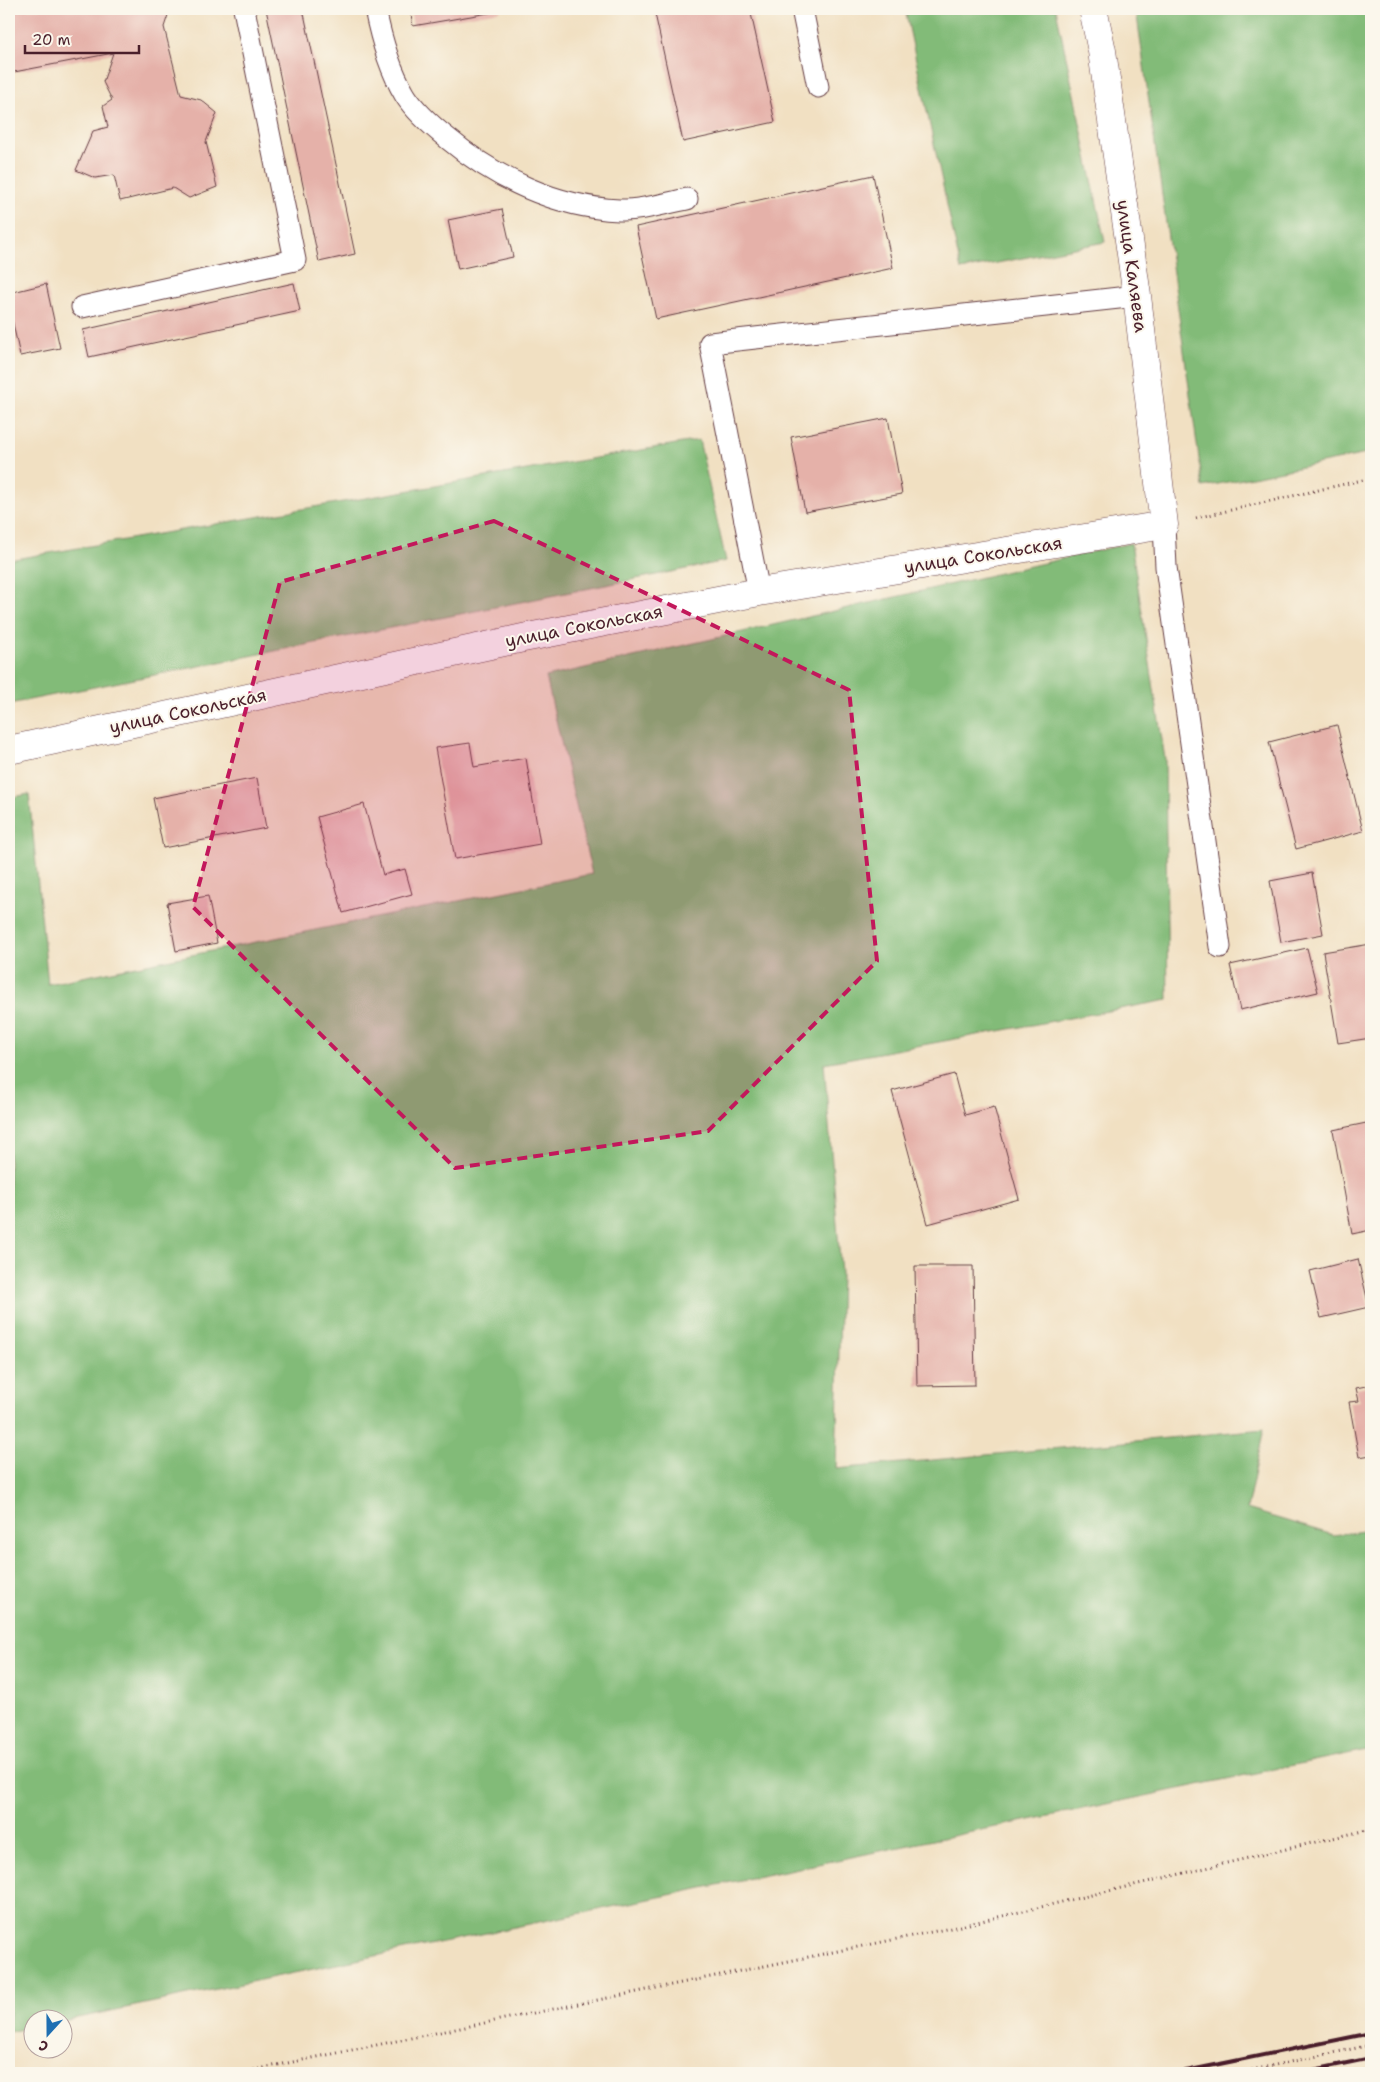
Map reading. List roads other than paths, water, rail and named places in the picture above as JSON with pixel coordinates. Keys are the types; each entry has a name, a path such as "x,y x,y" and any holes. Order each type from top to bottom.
{"street":[{"name":"улица Каляева","path":"1093,9 1102,51 1137,296 1164,525"},
{"name":"улица Сокольская","path":"9,750 523,638 759,592 1164,525"}],"lane":[{"path":"82,307 295,260 244,9"},
{"path":"375,9 388,62 405,96 431,125 465,153 502,177 540,194 587,206 621,210 687,199"},
{"path":"802,9 818,87"},
{"path":"759,592 710,343 1137,296"},
{"path":"1164,525 1166,567 1220,947"}],"railway":[{"path":"1176,2073 1371,2033"},
{"path":"1299,2073 1371,2058"}]}
